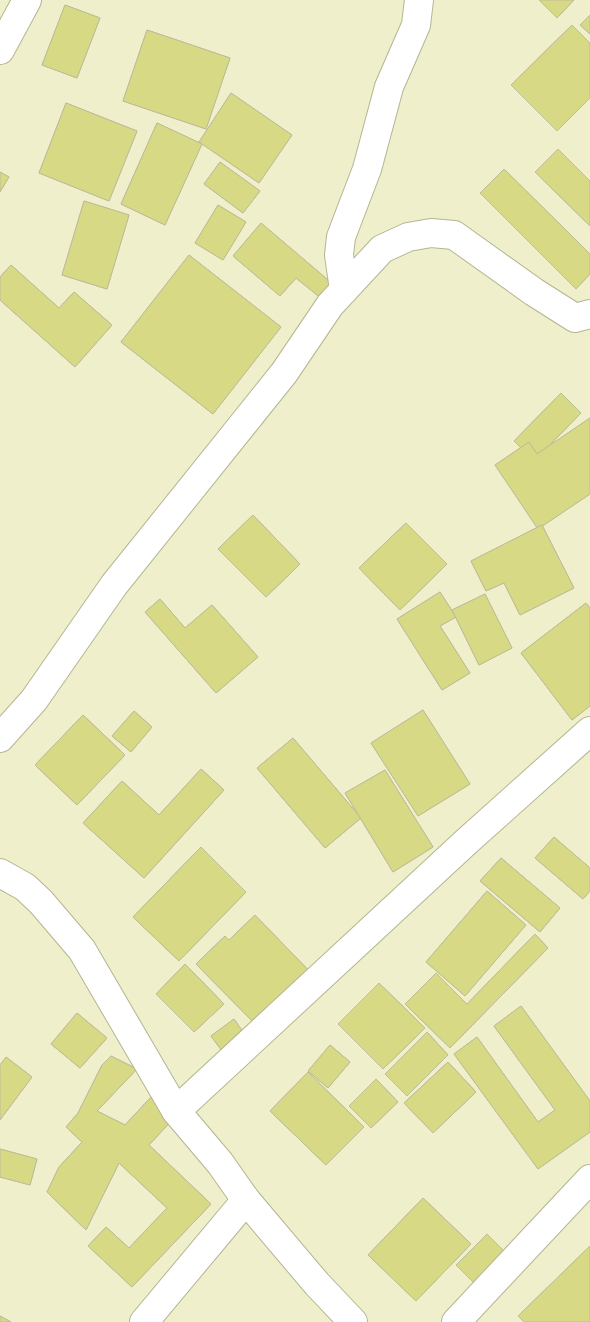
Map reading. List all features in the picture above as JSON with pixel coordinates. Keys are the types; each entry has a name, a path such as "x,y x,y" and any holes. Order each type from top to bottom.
{"street":[{"path":"0,50 27,0"},
{"path":"344,290 339,255 342,237 367,169 389,87 416,25 420,0"},
{"path":"0,738 34,700 114,585 272,388 330,305 382,249 408,237 431,233 454,234 534,292 575,318 590,314"},
{"path":"176,1111 466,842 590,730"},
{"path":"0,873 25,887 41,902 82,950 176,1111 220,1163 246,1200 317,1284 353,1322"},
{"path":"456,1322 590,1178"},
{"path":"144,1322 246,1200"}],"building":[{"path":"539,0 574,0 557,18"},
{"path":"539,0 574,0 557,18"},
{"path":"65,5 100,18 77,78 42,65"},
{"path":"65,5 100,18 77,78 42,65"},
{"path":"590,15 590,34 580,25"},
{"path":"590,15 590,34 580,25"},
{"path":"572,25 590,43 590,98 557,131 511,85"},
{"path":"572,25 590,43 590,98 557,131 511,85"},
{"path":"147,30 230,58 206,129 123,101"},
{"path":"147,30 230,58 206,129 123,101"},
{"path":"231,93 292,135 259,183 199,142"},
{"path":"231,93 292,135 259,183 199,142"},
{"path":"66,103 137,131 109,201 39,173"},
{"path":"66,103 137,131 109,201 39,173"},
{"path":"157,123 202,144 165,225 121,204"},
{"path":"157,123 202,144 165,225 121,204"},
{"path":"558,149 590,181 590,226 535,172"},
{"path":"558,149 590,181 590,226 535,172"},
{"path":"220,162 260,191 243,213 204,184"},
{"path":"220,162 260,191 243,213 204,184"},
{"path":"504,169 590,254 590,274 576,289 480,193"},
{"path":"504,169 590,254 590,274 576,289 480,193"},
{"path":"0,172 9,177 0,192"},
{"path":"0,172 9,177 0,192"},
{"path":"84,201 129,215 107,289 62,275"},
{"path":"84,201 129,215 107,289 62,275"},
{"path":"218,205 246,222 223,260 195,243"},
{"path":"218,205 246,222 223,260 195,243"},
{"path":"261,223 334,285 322,299 296,278 280,296 233,256"},
{"path":"261,223 334,285 322,299 296,278 280,296 233,256"},
{"path":"189,255 281,327 213,414 121,342"},
{"path":"189,255 281,327 213,414 121,342"},
{"path":"11,265 59,308 74,292 112,325 75,367 0,300 0,277"},
{"path":"11,265 59,308 74,292 112,325 75,367 0,300 0,277"},
{"path":"561,393 581,413 534,461 514,441"},
{"path":"561,393 581,413 534,461 514,441"},
{"path":"590,418 590,494 538,529 495,465 529,442 537,454"},
{"path":"590,418 590,494 538,529 495,465 529,442 537,454"},
{"path":"253,515 300,564 266,597 218,549"},
{"path":"253,515 300,564 266,597 218,549"},
{"path":"406,523 447,564 400,610 359,568"},
{"path":"406,523 447,564 400,610 359,568"},
{"path":"542,525 574,588 520,615 504,583 486,591 471,561"},
{"path":"542,525 574,588 520,615 504,583 486,591 471,561"},
{"path":"440,592 456,617 440,626 470,673 442,690 397,619"},
{"path":"440,592 456,617 440,626 470,673 442,690 397,619"},
{"path":"485,594 512,648 479,665 452,610"},
{"path":"485,594 512,648 479,665 452,610"},
{"path":"160,599 185,628 212,605 258,657 216,693 145,612"},
{"path":"160,599 185,628 212,605 258,657 216,693 145,612"},
{"path":"586,603 590,608 590,706 572,720 521,653"},
{"path":"586,603 590,608 590,706 572,720 521,653"},
{"path":"423,710 470,784 418,816 371,743"},
{"path":"423,710 470,784 418,816 371,743"},
{"path":"134,711 152,727 131,752 112,736"},
{"path":"134,711 152,727 131,752 112,736"},
{"path":"83,715 125,755 77,805 35,765"},
{"path":"83,715 125,755 77,805 35,765"},
{"path":"293,738 361,818 325,848 257,768"},
{"path":"293,738 361,818 325,848 257,768"},
{"path":"201,769 224,790 144,878 83,823 122,781 159,815"},
{"path":"201,769 224,790 144,878 83,823 122,781 159,815"},
{"path":"385,770 433,847 393,872 345,793"},
{"path":"385,770 433,847 393,872 345,793"},
{"path":"554,837 590,868 590,891 583,899 535,858"},
{"path":"554,837 590,868 590,891 583,899 535,858"},
{"path":"201,847 246,892 179,961 133,917"},
{"path":"201,847 246,892 179,961 133,917"},
{"path":"501,858 560,908 540,932 480,881"},
{"path":"501,858 560,908 540,932 480,881"},
{"path":"487,891 526,925 465,996 426,962"},
{"path":"487,891 526,925 465,996 426,962"},
{"path":"255,915 316,978 262,1031 196,964 225,936 229,940"},
{"path":"255,915 316,978 262,1031 196,964 225,936 229,940"},
{"path":"535,934 548,948 450,1048 405,1004 436,973 467,1004"},
{"path":"535,934 548,948 450,1048 405,1004 436,973 467,1004"},
{"path":"185,964 224,1004 194,1032 156,994"},
{"path":"185,964 224,1004 194,1032 156,994"},
{"path":"379,983 425,1028 383,1069 338,1024"},
{"path":"379,983 425,1028 383,1069 338,1024"},
{"path":"521,1006 590,1101 590,1132 538,1169 454,1054 477,1037 538,1122 555,1110 494,1026"},
{"path":"521,1006 590,1101 590,1132 538,1169 454,1054 477,1037 538,1122 555,1110 494,1026"},
{"path":"77,1013 107,1038 80,1068 51,1044"},
{"path":"77,1013 107,1038 80,1068 51,1044"},
{"path":"234,1019 248,1039 225,1055 211,1036"},
{"path":"234,1019 248,1039 225,1055 211,1036"},
{"path":"427,1032 448,1055 407,1096 385,1074"},
{"path":"427,1032 448,1055 407,1096 385,1074"},
{"path":"330,1045 350,1062 328,1088 308,1071"},
{"path":"330,1045 350,1062 328,1088 308,1071"},
{"path":"111,1056 137,1069 97,1111 125,1125 152,1096 175,1117 149,1145 211,1204 132,1287 88,1246 106,1227 129,1248 167,1208 119,1163 86,1230 47,1192 59,1167 82,1142 66,1127 78,1113 102,1065"},
{"path":"111,1056 137,1069 97,1111 125,1125 152,1096 175,1117 149,1145 211,1204 132,1287 88,1246 106,1227 129,1248 167,1208 119,1163 86,1230 47,1192 59,1167 82,1142 66,1127 78,1113 102,1065"},
{"path":"6,1057 32,1077 0,1120 0,1065"},
{"path":"6,1057 32,1077 0,1120 0,1065"},
{"path":"448,1062 476,1092 433,1133 404,1103"},
{"path":"448,1062 476,1092 433,1133 404,1103"},
{"path":"308,1072 364,1127 326,1165 270,1111"},
{"path":"308,1072 364,1127 326,1165 270,1111"},
{"path":"376,1079 398,1102 371,1128 349,1106"},
{"path":"376,1079 398,1102 371,1128 349,1106"},
{"path":"0,1149 37,1159 30,1185 0,1177"},
{"path":"0,1149 37,1159 30,1185 0,1177"},
{"path":"423,1198 471,1244 416,1301 368,1255"},
{"path":"423,1198 471,1244 416,1301 368,1255"},
{"path":"487,1234 506,1253 475,1284 456,1265"},
{"path":"487,1234 506,1253 475,1284 456,1265"},
{"path":"590,1246 590,1322 524,1322 518,1316"},
{"path":"590,1246 590,1322 524,1322 518,1316"},
{"path":"0,1316 11,1322 0,1322"},
{"path":"0,1316 11,1322 0,1322"}]}
